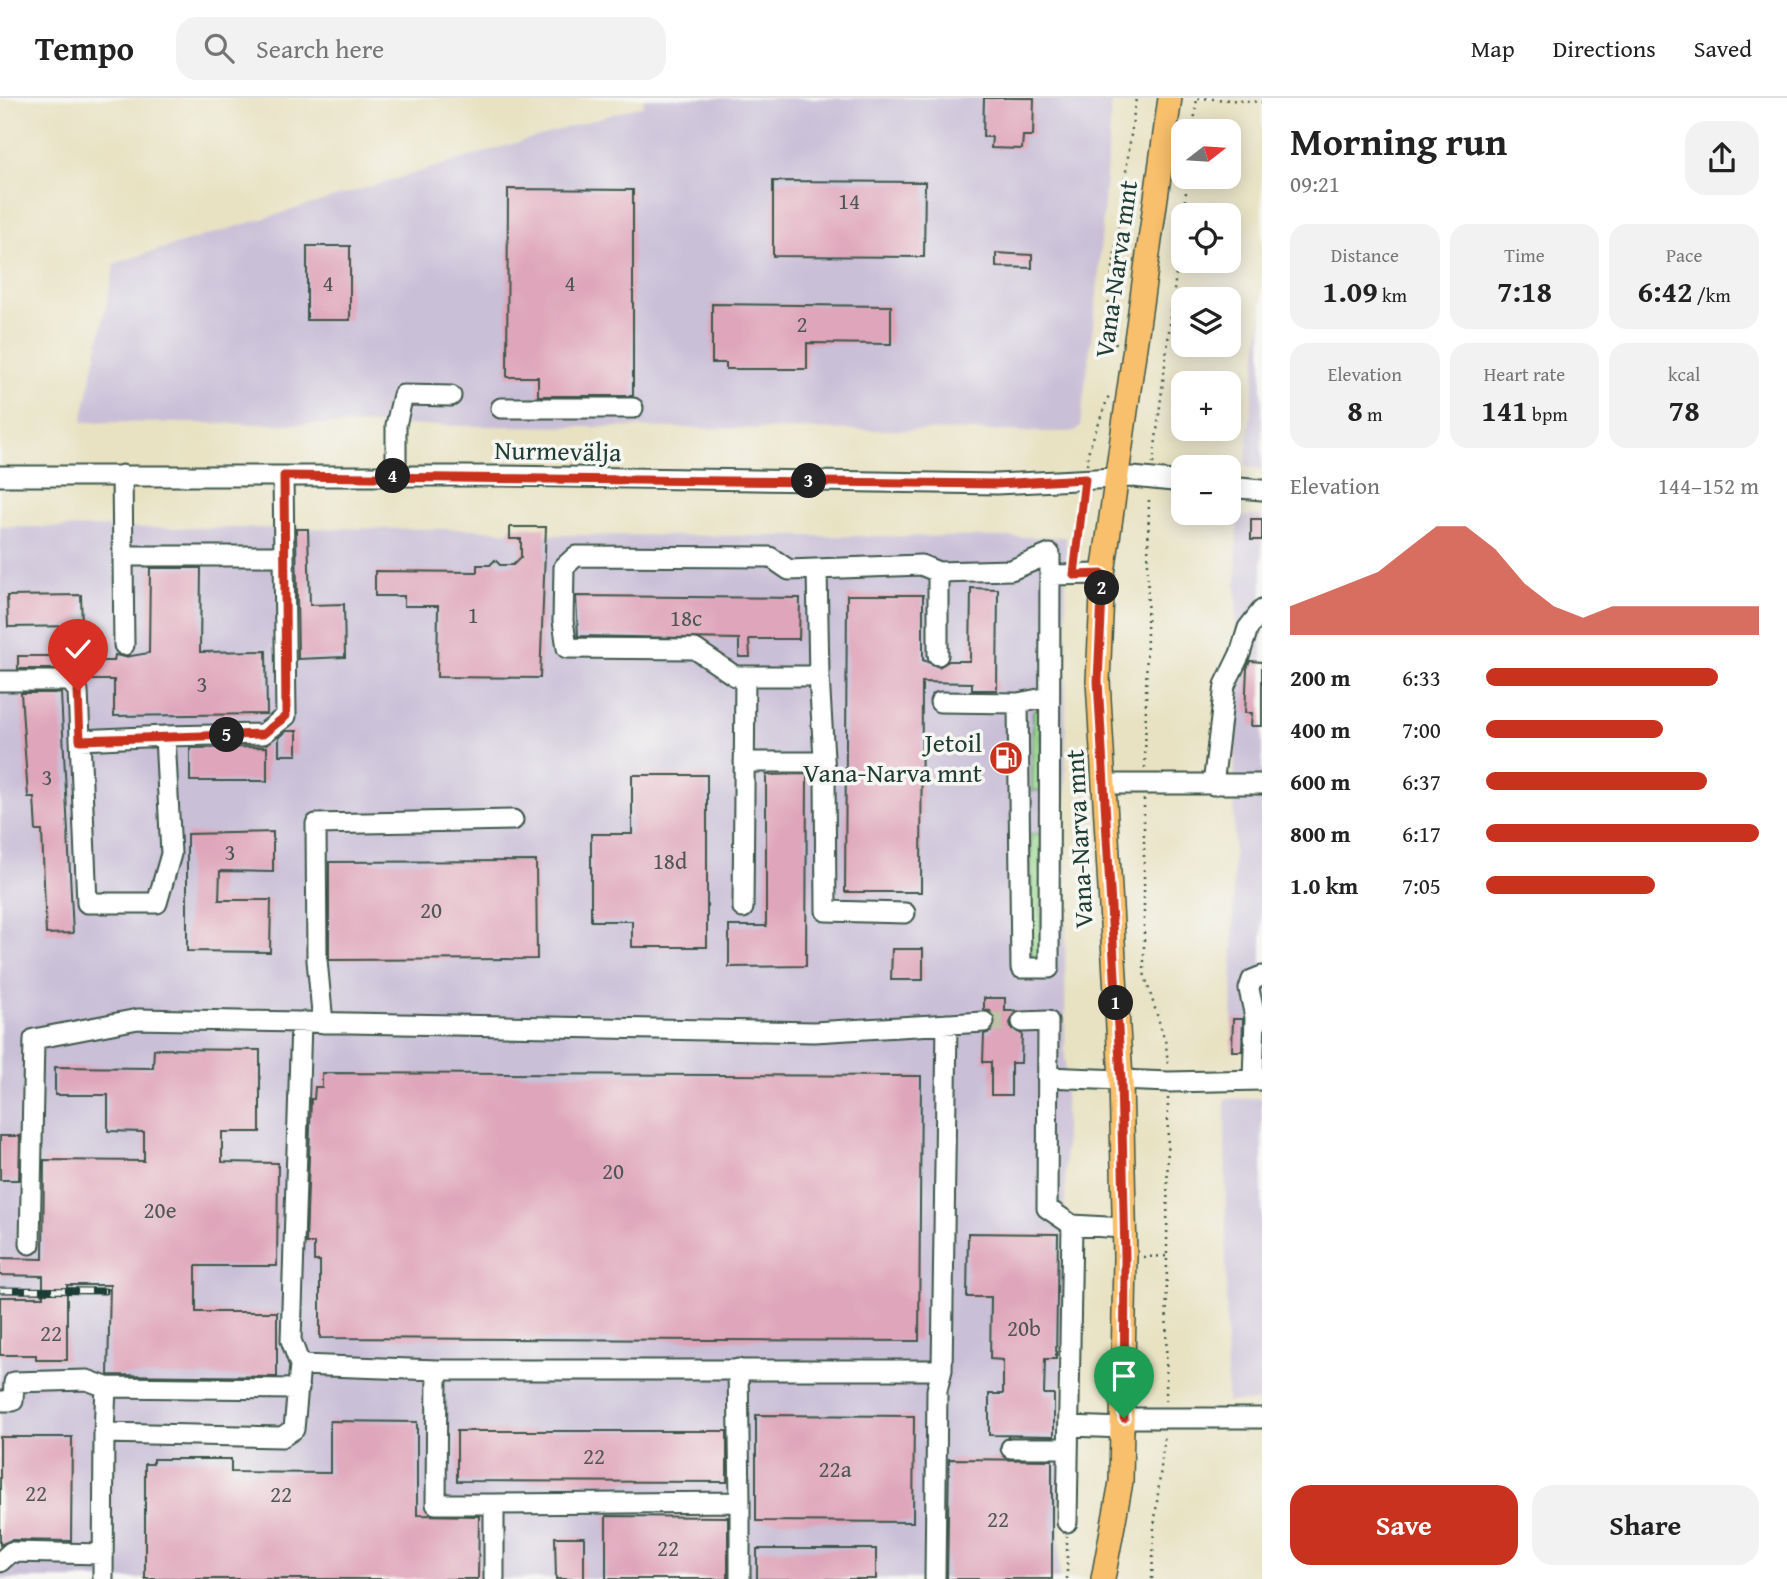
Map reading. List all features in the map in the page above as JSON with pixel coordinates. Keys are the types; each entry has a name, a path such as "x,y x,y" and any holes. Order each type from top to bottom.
{"main road":[{"name":"Vana-Narva mnt","path":"1103,1579 1118,1509 1124,1423 1124,1227 1121,1080 1098,681 1103,574 1170,98"}],"street":[{"path":"396,476 396,425 403,395 450,396"},
{"path":"501,408 633,408"},
{"path":"122,475 124,645"},
{"name":"Nurmevälja","path":"0,476 396,476 997,484 1116,477 1171,480"},
{"path":"80,740 263,734 286,716 284,476"},
{"path":"1241,489 1262,491"},
{"path":"819,676 735,676 695,649 567,648 563,621 564,567 576,556 770,557 789,570 921,565 938,572 1011,570 1050,554 1049,968 1021,968 1018,703"},
{"path":"124,556 284,556"},
{"path":"817,569 826,911 905,913"},
{"path":"938,572 938,655"},
{"path":"1050,575 1103,574"},
{"path":"1213,785 1225,685 1240,654 1248,628 1262,610"},
{"path":"743,908 745,676"},
{"path":"0,681 70,681 78,691 87,903 157,903 171,854 165,736"},
{"path":"940,702 1018,703 1049,697"},
{"path":"744,762 824,762"},
{"path":"1103,784 1262,784"},
{"path":"1019,814 1049,814"},
{"path":"323,1023 317,960 316,824 513,820"},
{"path":"1047,1077 1168,1082 1258,1080 1259,1018 1249,989 1252,980 1262,976"},
{"path":"30,1244 34,1039 138,1019 814,1032 984,1022"},
{"path":"1021,1022 1048,1021 1046,1208 1072,1225 1124,1227"},
{"path":"104,1433 282,1437 294,1429 300,1366 291,1340 301,1022"},
{"path":"934,1579 937,1390 942,1370 947,1024"},
{"path":"1067,1522 1072,1225"},
{"path":"300,1366 437,1370 942,1370"},
{"path":"437,1370 436,1504 740,1502"},
{"path":"738,1370 740,1579"},
{"path":"0,1401 13,1401 14,1382 87,1380 106,1387 299,1389"},
{"path":"103,1579 106,1387"},
{"path":"1069,1426 1166,1419 1262,1418"},
{"path":"1011,1448 1068,1448"},
{"path":"494,1504 494,1579"},
{"path":"0,1562 11,1552 103,1554"}],"path":[{"path":"1116,345 1108,319 1109,296 1136,98"},
{"path":"1195,119 1198,98 1262,102"},
{"path":"1152,1579 1154,1528 1166,1419 1168,1082 1166,1044 1144,973 1147,525 1176,273"},
{"path":"1074,575 1089,449 1111,392"},
{"path":"1135,1257 1168,1256"},
{"path":"1067,1522 1067,1579"}],"shaded area":[{"path":"644,98 1112,98 1097,295 1080,426 1075,432 82,422 115,263 643,105"},
{"path":"1262,311 1262,469 1245,467"},
{"path":"1241,516 1262,516 1262,1052 1232,1051 1237,525 1241,525"},
{"path":"0,527 474,529 551,535 1066,537 1065,1186 1059,1579 0,1579"},
{"path":"1262,1098 1262,1402 1227,1402 1225,1099"}],"green space":[{"path":"1040,707 1042,790 1032,791 1033,711"},
{"path":"1031,834 1042,834 1041,955 1036,958 1031,955"}],"building":[{"path":"984,98 1034,98 1033,136 1023,136 1022,149 991,148 992,137 983,137"},
{"path":"773,181 925,182 924,257 773,256"},
{"path":"508,189 633,190 633,396 538,396 538,377 507,377"},
{"path":"307,246 350,246 350,320 307,320"},
{"path":"996,253 1032,255 1032,268 996,267"},
{"path":"712,304 891,306 891,344 807,343 807,369 726,369 726,363 712,363"},
{"path":"1251,519 1262,519 1262,540 1251,540"},
{"path":"510,527 546,527 540,678 437,677 438,606 404,606 404,596 375,596 375,571 477,572 477,565 490,565 495,560 500,565 513,565 521,557 521,539 510,539"},
{"path":"296,529 308,529 310,605 344,604 345,657 298,659"},
{"path":"150,568 201,568 200,652 266,651 267,714 114,716 114,680 85,680 83,673 70,669 18,669 18,656 70,656 70,661 114,661 115,655 125,657 149,653"},
{"path":"971,588 998,589 997,690 972,690 972,683 922,682 921,892 845,892 847,595 923,595 923,660 939,667 949,661 970,661"},
{"path":"81,595 82,626 8,627 7,596"},
{"path":"576,596 800,598 799,639 749,639 750,657 739,657 739,639 578,636"},
{"path":"1250,661 1262,662 1262,726 1251,726 1252,713 1245,713 1247,668"},
{"path":"21,693 61,693 73,933 46,934 42,831 36,831 34,797 28,797"},
{"path":"287,731 297,731 297,755 279,755 279,737"},
{"path":"267,747 267,781 190,781 190,748"},
{"path":"807,774 806,966 729,967 729,926 766,926 766,775"},
{"path":"632,775 707,775 707,947 632,947 632,921 591,921 591,834 632,834"},
{"path":"273,832 273,872 220,871 219,900 271,900 270,952 187,951 187,834"},
{"path":"536,861 537,959 329,960 329,862"},
{"path":"892,949 923,949 923,980 891,980"},
{"path":"984,998 1005,998 1005,1011 1016,1011 1010,1023 1012,1029 1022,1034 1021,1063 1011,1063 1011,1095 991,1095 991,1062 983,1062 984,1034 991,1032 996,1021 990,1011 984,1010"},
{"path":"1233,1019 1243,1019 1242,1051 1232,1051"},
{"path":"154,1049 260,1050 260,1132 222,1132 222,1162 278,1163 277,1266 196,1266 196,1312 277,1312 277,1377 108,1375 110,1285 67,1285 67,1360 36,1360 36,1355 0,1355 0,1297 43,1297 43,1276 0,1275 0,1258 43,1259 44,1160 144,1161 144,1132 108,1131 108,1095 55,1095 55,1067 153,1068"},
{"path":"322,1073 921,1076 919,1341 320,1338 320,1261 314,1261 314,1243 306,1243 311,1099 314,1099 315,1087 322,1087"},
{"path":"0,1136 20,1136 19,1180 0,1180"},
{"path":"968,1233 1058,1234 1056,1359 1045,1359 1044,1394 1054,1394 1054,1436 989,1435 989,1394 1003,1394 1003,1360 990,1359 991,1297 967,1297"},
{"path":"756,1415 914,1416 913,1522 756,1521"},
{"path":"330,1421 417,1422 417,1515 479,1516 478,1579 145,1579 145,1464 153,1464 153,1459 231,1459 231,1472 330,1473"},
{"path":"457,1431 727,1431 727,1482 457,1481"},
{"path":"0,1437 72,1437 71,1541 11,1540 0,1545"},
{"path":"949,1459 1052,1460 1052,1579 947,1579"},
{"path":"606,1516 728,1517 728,1579 606,1579"},
{"path":"555,1537 584,1537 584,1579 556,1579"},
{"path":"757,1549 876,1549 876,1579 757,1579"}],"tunnel":[{"path":"984,1022 1022,1022"}],"railway":[{"path":"0,1290 105,1291"}],"place":[{"name":"Jetoil Vana-Narva mnt","path":"1006,758"}],"route":[{"path":"78,691 80,740 263,734 286,716 284,476 503,476 997,484 1085,479 1074,575 1103,574 1098,681 1121,1080 1125,1257 1124,1418"}]}
